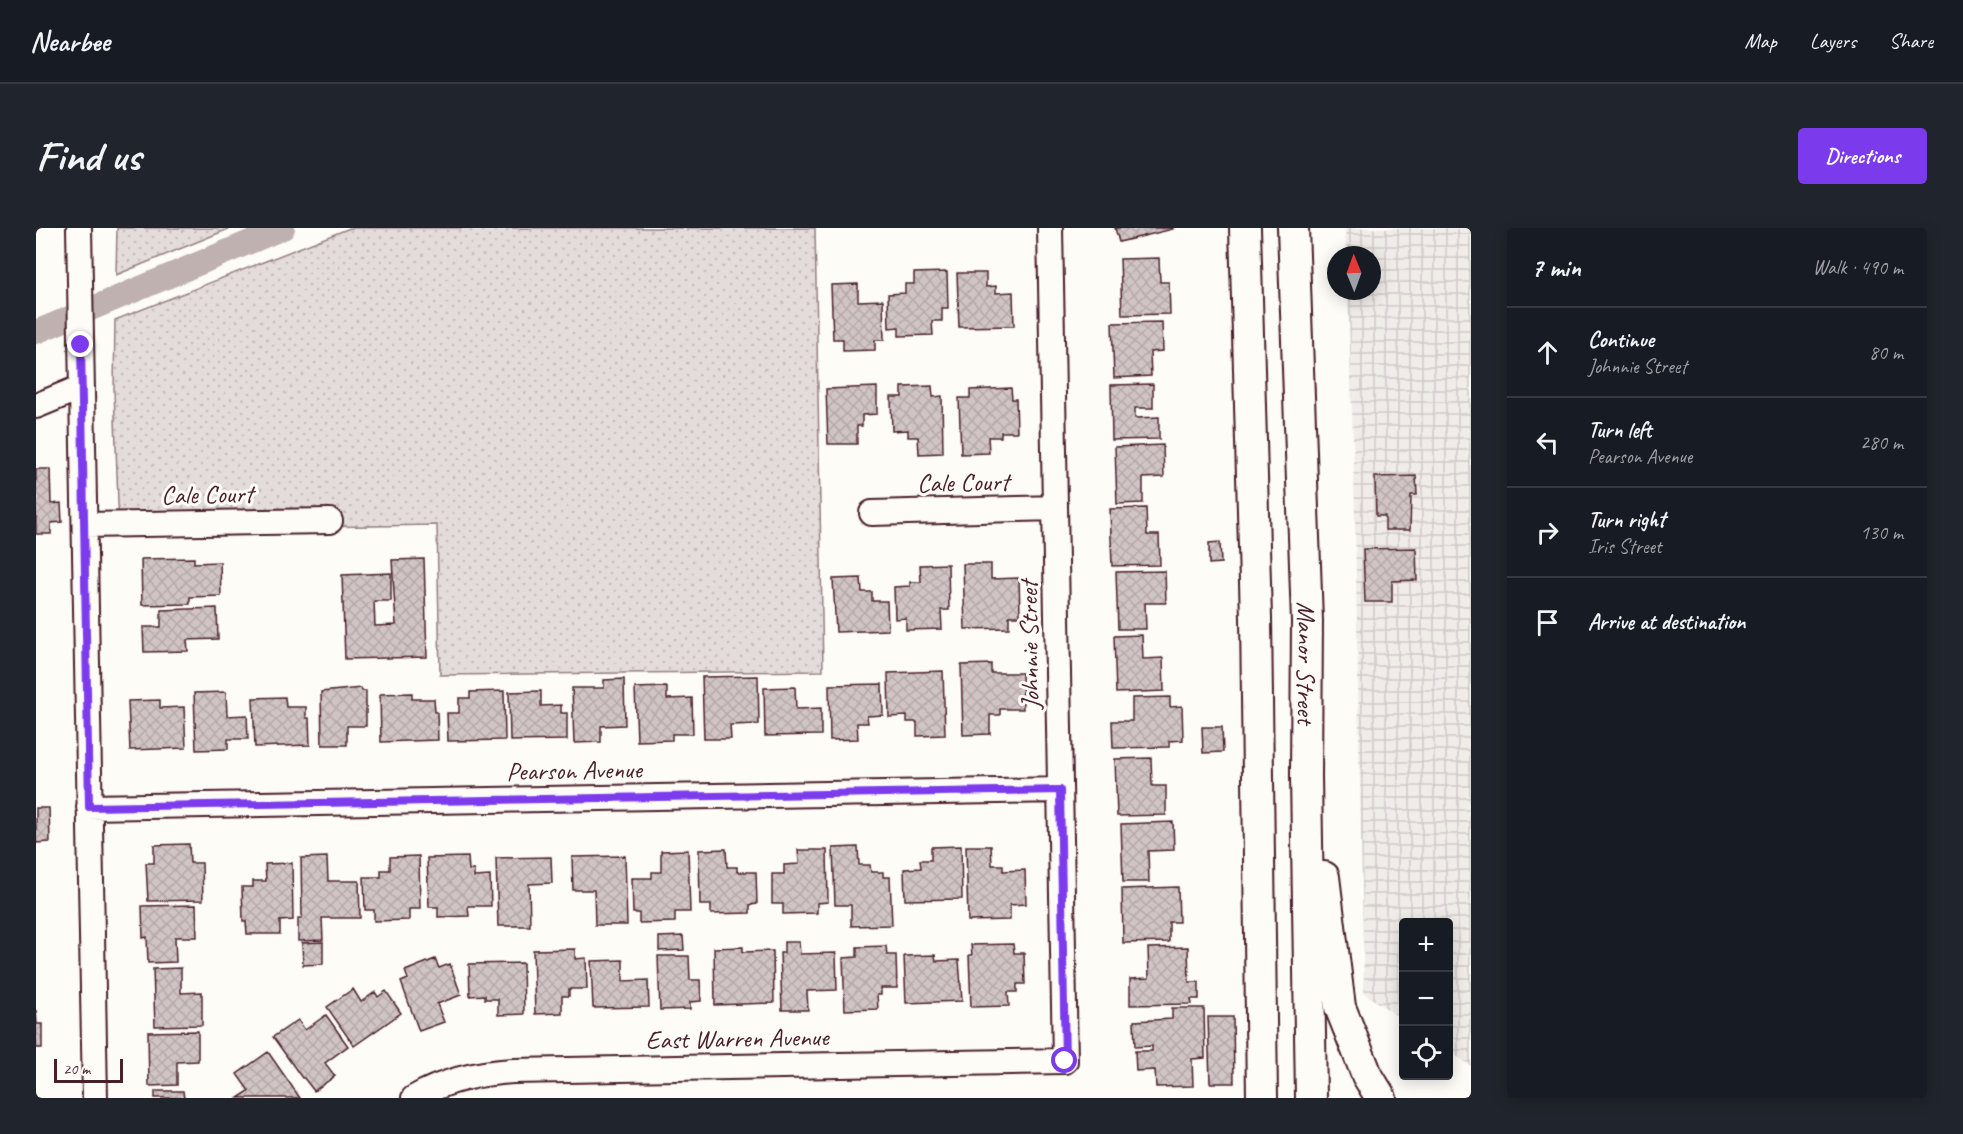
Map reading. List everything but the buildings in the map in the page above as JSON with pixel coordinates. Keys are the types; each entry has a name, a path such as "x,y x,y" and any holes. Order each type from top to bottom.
{"main road":[{"name":"Manor Street","path":"1245,228 1256,618 1262,1098"},
{"name":"Manor Street","path":"1293,228 1307,621 1306,776 1311,1098"},
{"path":"1306,776 1318,824 1340,1007 1367,1075 1381,1098"}],"street":[{"name":"Johnnie Street","path":"1050,228 1065,1061"},
{"path":"79,239 94,1098"},
{"path":"36,406 82,387"},
{"name":"Cale Court","path":"872,513 1055,508"},
{"name":"Cale Court","path":"85,525 330,521"},
{"name":"Pearson Avenue","path":"89,807 1060,790"},
{"name":"East Warren Avenue","path":"414,1098 456,1080 488,1072 1065,1061"}],"shaded area":[{"path":"117,228 231,228 116,275"},
{"path":"350,228 815,228 823,671 440,675 437,525 119,530 114,390 115,320"},
{"path":"1345,228 1471,228 1471,1066 1453,1054 1453,918 1399,918 1399,1017 1364,993 1354,472 1348,300 1381,300 1381,246 1346,246"}],"waterway":[{"path":"36,332 283,228"}],"route":[{"path":"81,345 89,807 1060,790 1065,1061"}]}
